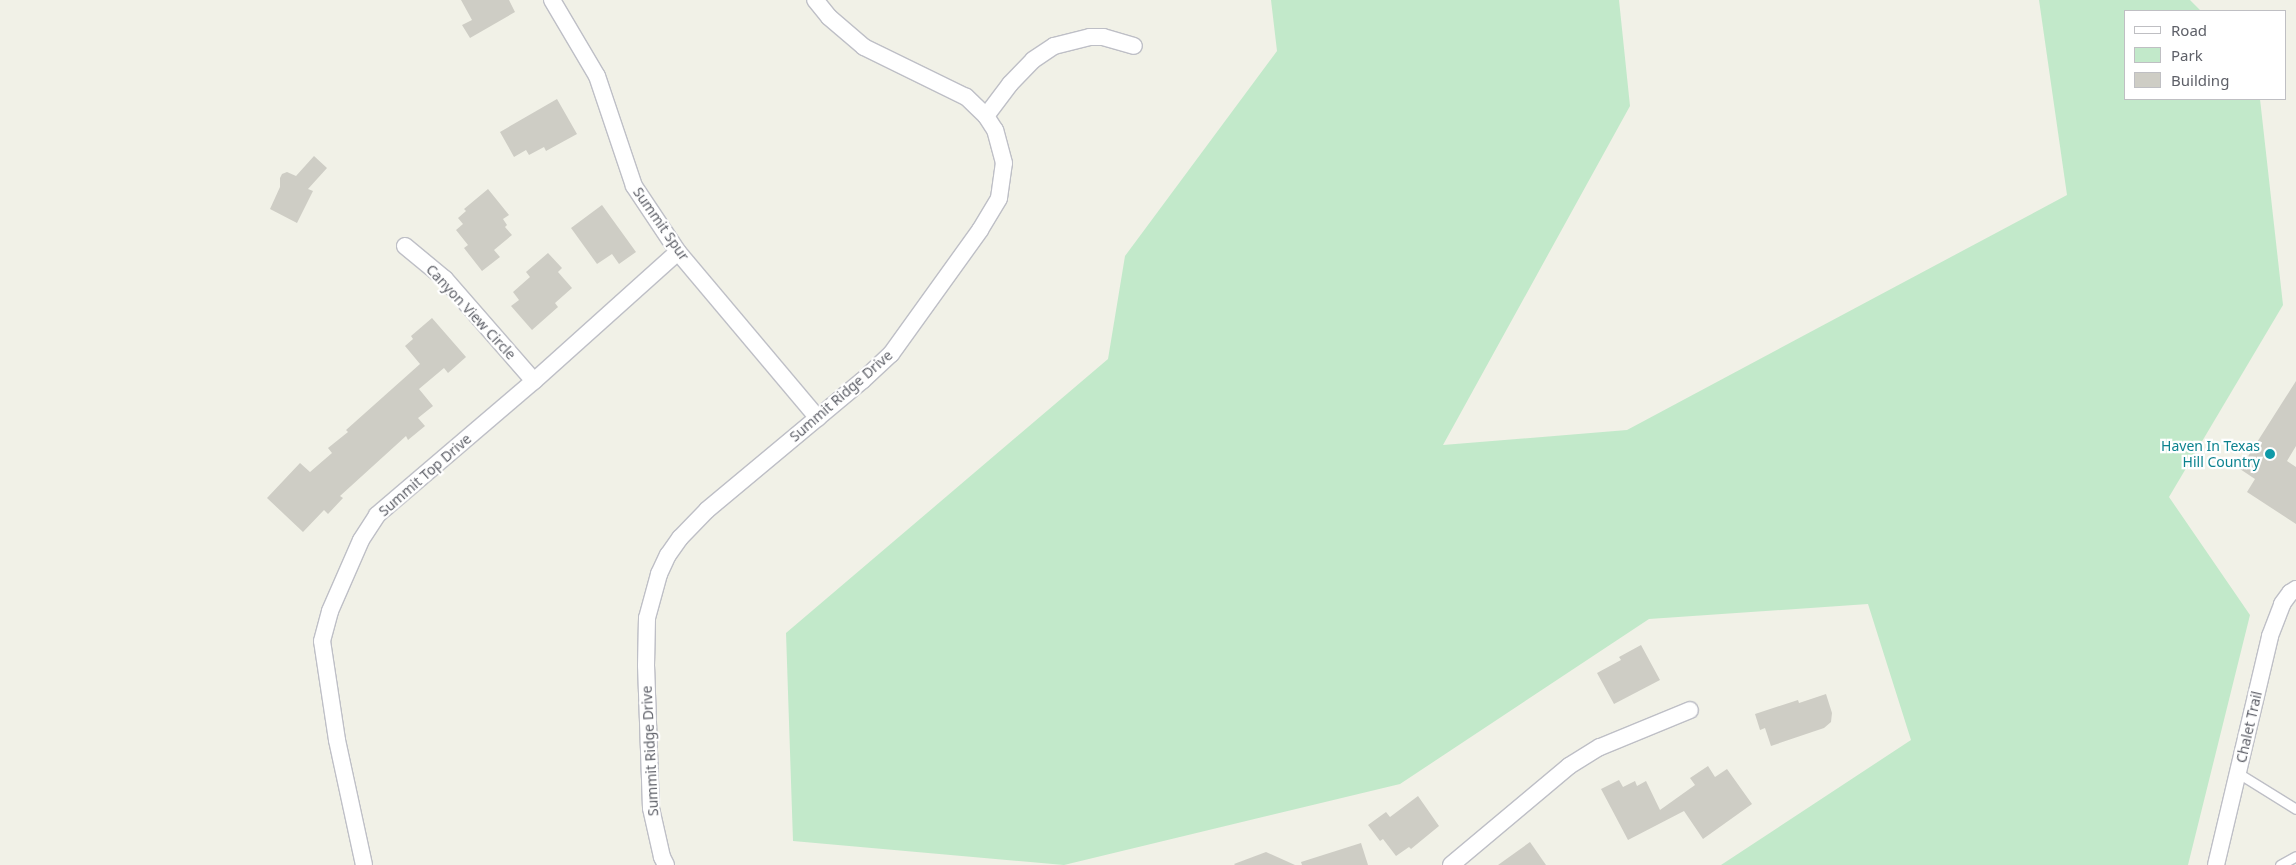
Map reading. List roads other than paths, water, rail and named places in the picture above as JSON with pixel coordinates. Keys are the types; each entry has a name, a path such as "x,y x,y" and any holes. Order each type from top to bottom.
{"street":[{"name":"Summit Spur","path":"552,0 597,76 634,186 678,252 818,418"},
{"name":"Summit Ridge Drive","path":"666,865 662,857 651,808 648,741 647,618 659,574 668,555 694,523 891,354 980,230 999,198 1004,163 995,130 986,116 966,97 864,47 828,17 815,0"},
{"path":"986,116 1010,84 1033,60 1054,46 1090,37 1103,37 1134,46"},
{"name":"Canyon View Circle","path":"405,246 444,279 534,381"},
{"name":"Summit Top Drive","path":"364,865 337,740 322,641 330,611 361,540 377,515 534,381 678,252"},
{"name":"Chalet Trail","path":"2216,865 2270,636 2293,591"},
{"path":"1451,865 1569,766 1600,747 1690,710"}],"lane":[{"path":"2238,773 2296,809"},
{"path":"2280,865 2296,856"}],"place":[{"name":"Haven In Texas Hill Country","path":"2270,454"}]}
